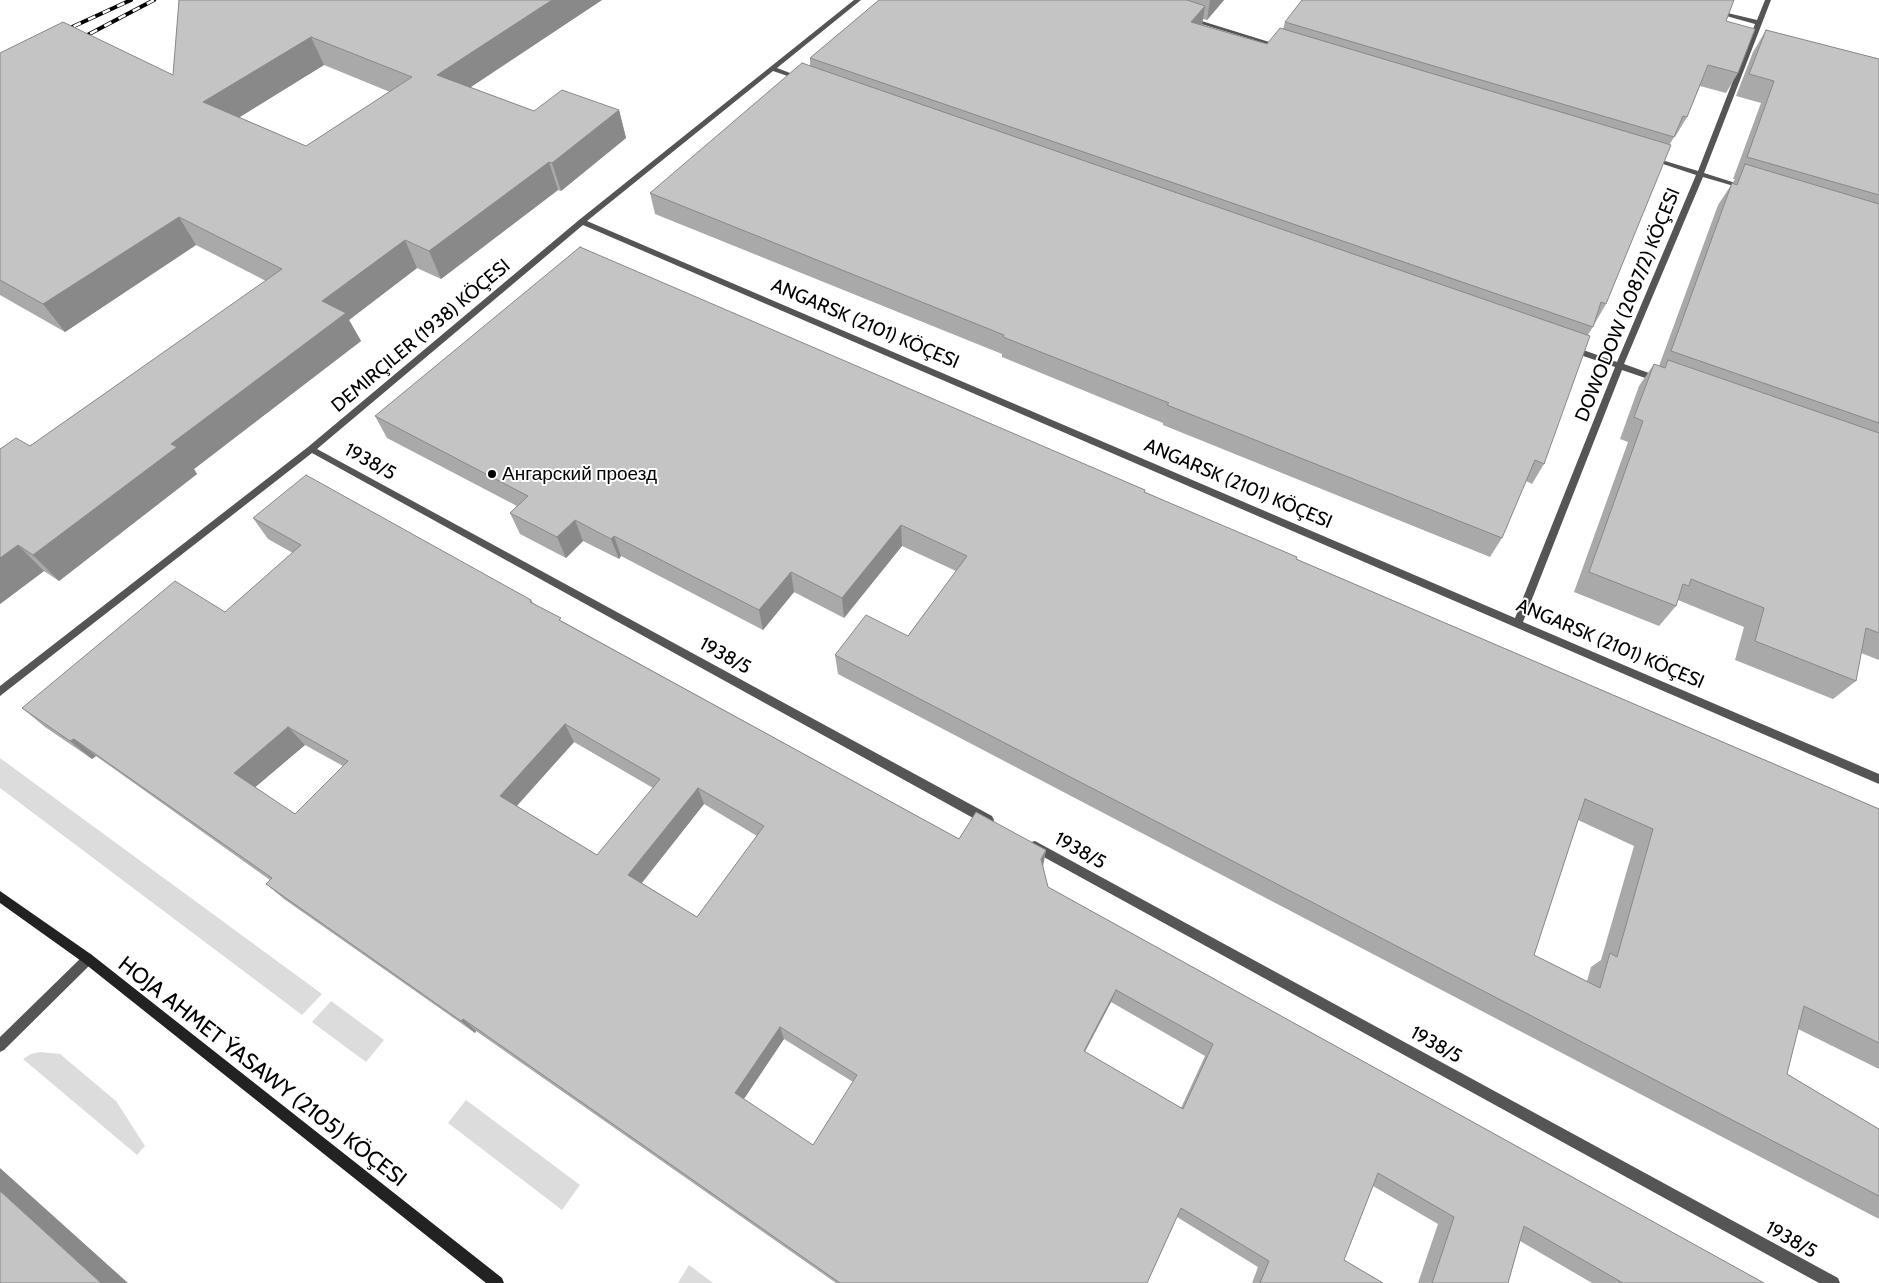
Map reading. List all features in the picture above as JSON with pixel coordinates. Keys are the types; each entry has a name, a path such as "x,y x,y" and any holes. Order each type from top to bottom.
{"street":[{"name":"DEMIRÇILER (1938) KÖÇESI","path":"0,692 311,449 582,222 858,0"},
{"name":"DOWODOW (2087/2) KÖÇESI","path":"1518,623 1620,366 1700,174 1768,0"},
{"path":"1706,9 1759,23"},
{"path":"1184,17 1290,49"},
{"path":"774,69 811,82"},
{"path":"1643,156 1756,191"},
{"name":"ANGARSK (2101) KÖÇESI","path":"582,222 1879,779"},
{"path":"1564,346 1666,382"},
{"name":"1938/5","path":"311,449 1002,828"},
{"name":"1938/5","path":"1028,842 1833,1283"},
{"name":"HOJA AHMET ÝASAWY (2105) KÖÇESI","path":"0,896 88,959 497,1283"},
{"path":"0,1046 88,959"}],"shaded area":[{"path":"0,758 322,994 302,1015 0,788"},
{"path":"331,1001 384,1040 366,1062 312,1022"},
{"path":"40,1052 60,1054 116,1101 145,1146 137,1155 23,1059 31,1054"},
{"path":"466,1100 580,1185 562,1210 448,1123"},
{"path":"689,1265 713,1283 678,1283"}],"building":[{"path":"179,0 552,0 437,75 534,111 562,90 619,110 552,163 549,162 429,251 405,240 322,301 346,313 171,444 177,447 33,555 18,545 0,558 0,449 16,438 30,446 282,269 179,217 43,304 0,280 0,53 63,22 173,75","holes":["311,37 412,77 306,146 203,102"]},
{"path":"879,0 1187,0 1205,6 1191,22 1267,44 1280,28 1671,145 1606,304 1601,302 1593,327 810,58"},
{"path":"1302,0 1734,0 1726,21 1755,29 1738,73 1708,65 1687,117 1683,116 1674,137 1285,22"},
{"path":"1766,30 1879,59 1879,195 1747,157 1774,81 1749,74"},
{"path":"802,63 1590,336 1544,464 1535,460 1502,538 1167,405 1169,403 1003,337 1004,335 650,193"},
{"path":"1745,164 1879,204 1879,423 1671,351 1732,183 1737,185"},
{"path":"580,247 1145,490 1144,492 1297,557 1296,559 1879,809 1879,1043 1804,1006 1787,1074 1879,1129 1879,1196 835,655 866,615 908,636 967,556 901,525 842,598 791,572 759,610 614,536 611,539 575,520 557,537 510,513 528,496 375,416","holes":["1585,799 1653,829 1617,957 1610,953 1600,988 1534,955"]},
{"path":"1668,360 1879,433 1879,633 1866,628 1856,681 1755,641 1764,608 1691,579 1689,586 1683,584 1676,606 1589,572 1643,421 1634,417 1654,364 1665,368"},
{"path":"306,475 531,600 530,602 561,618 559,620 959,839 976,812 1046,850 1041,859 1048,887 1764,1283 1623,1283 1524,1226 1508,1283 1432,1283 1454,1217 1378,1173 1344,1260 1383,1283 1260,1283 1269,1261 1181,1208 1147,1283 840,1283 463,1019 461,1021 266,884 272,878 74,739 70,741 22,708 175,581 225,612 301,545 253,518","holes":["565,724 660,779 597,855 500,796","288,727 348,761 295,814 234,773","698,788 764,826 697,917 628,875","1116,990 1213,1044 1183,1109 1084,1051","780,1027 857,1075 813,1145 735,1093"]},
{"path":"0,1191 101,1283 0,1283"}],"railway":[{"path":"59,33 131,0"},
{"path":"76,41 154,0"}],"place":[{"name":"Ангарский проезд","path":"492,474"}]}
